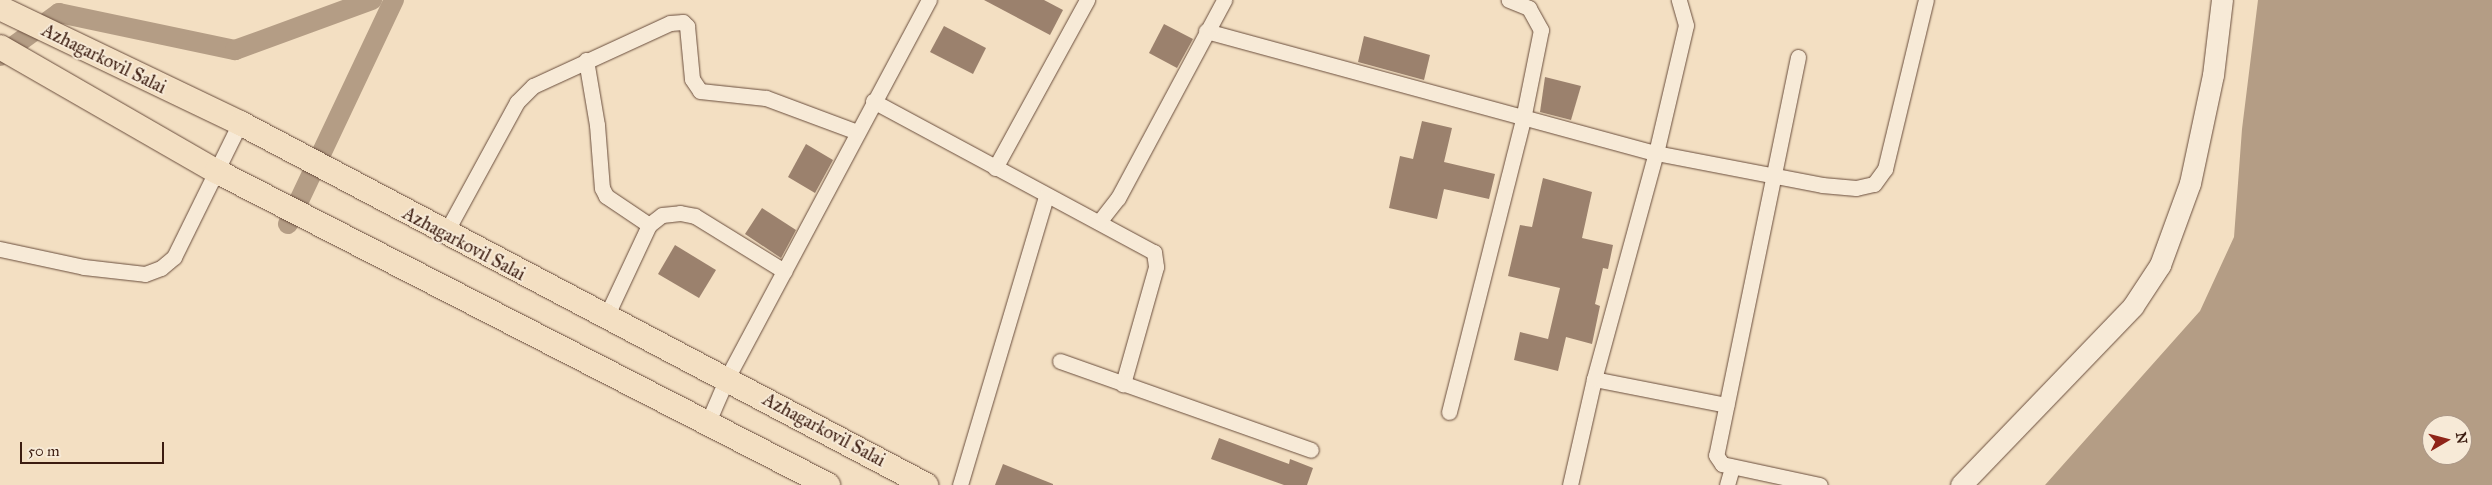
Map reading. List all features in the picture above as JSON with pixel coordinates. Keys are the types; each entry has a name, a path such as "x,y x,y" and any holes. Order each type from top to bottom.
{"main road":[{"path":"1961,485 2133,306 2160,265 2190,183 2213,75 2222,0"},
{"name":"Azhagarkovil Salai","path":"2,9 62,40 240,123 605,318 727,378 926,485"},
{"name":"Azhagarkovil Salai","path":"0,47 216,170 828,485"}],"street":[{"path":"708,422 727,378 873,101 929,0"},
{"path":"995,168 1087,0"},
{"path":"1099,222 1118,198 1224,0"},
{"path":"1449,412 1523,119 1541,30 1529,8 1509,0"},
{"path":"1570,485 1594,378 1656,153 1686,25 1680,0"},
{"path":"1206,31 1523,119 1656,153 1822,185 1856,188 1874,184 1884,169 1926,0"},
{"path":"446,234 517,102 533,86 670,23 683,22 691,41 692,78 700,91 766,98 857,132"},
{"path":"1798,57 1772,175 1716,455 1722,464 1732,467 1820,485"},
{"path":"586,60 597,125 602,188 606,196 649,225"},
{"path":"873,101 1046,196 1150,247 1156,258 1123,384"},
{"path":"0,249 84,267 145,274 161,268 174,257 240,123"},
{"path":"960,485 1046,196"},
{"path":"605,318 649,225 662,216 680,213 695,216 784,271"},
{"path":"1060,361 1312,450"},
{"path":"1594,378 1726,404"},
{"path":"1727,485 1732,467"}],"shaded area":[{"path":"2258,0 2492,0 2492,485 2045,485 2200,311 2234,237 2242,129"}],"building":[{"path":"984,0 1044,0 1063,10 1050,35"},
{"path":"1164,24 1193,39 1177,68 1149,53"},
{"path":"944,26 986,48 973,74 930,52"},
{"path":"1364,36 1430,55 1424,80 1358,62"},
{"path":"1545,77 1581,86 1571,120 1540,112"},
{"path":"1422,121 1452,128 1444,162 1495,174 1489,199 1444,189 1437,219 1389,208 1400,156 1413,159"},
{"path":"806,144 833,160 815,193 788,177"},
{"path":"1543,178 1592,192 1582,238 1613,245 1608,269 1603,268 1595,304 1600,306 1592,344 1566,337 1558,371 1514,360 1520,332 1548,339 1560,288 1508,276 1520,225 1532,227"},
{"path":"762,208 796,230 781,258 745,234"},
{"path":"675,245 716,270 699,298 658,274"},
{"path":"1219,438 1289,464 1290,459 1313,468 1307,485 1284,485 1211,459"},
{"path":"1003,464 1053,484 1053,485 995,485"}],"waterway":[{"path":"0,56 59,13 235,50 372,0"},
{"path":"288,224 394,0"}]}
